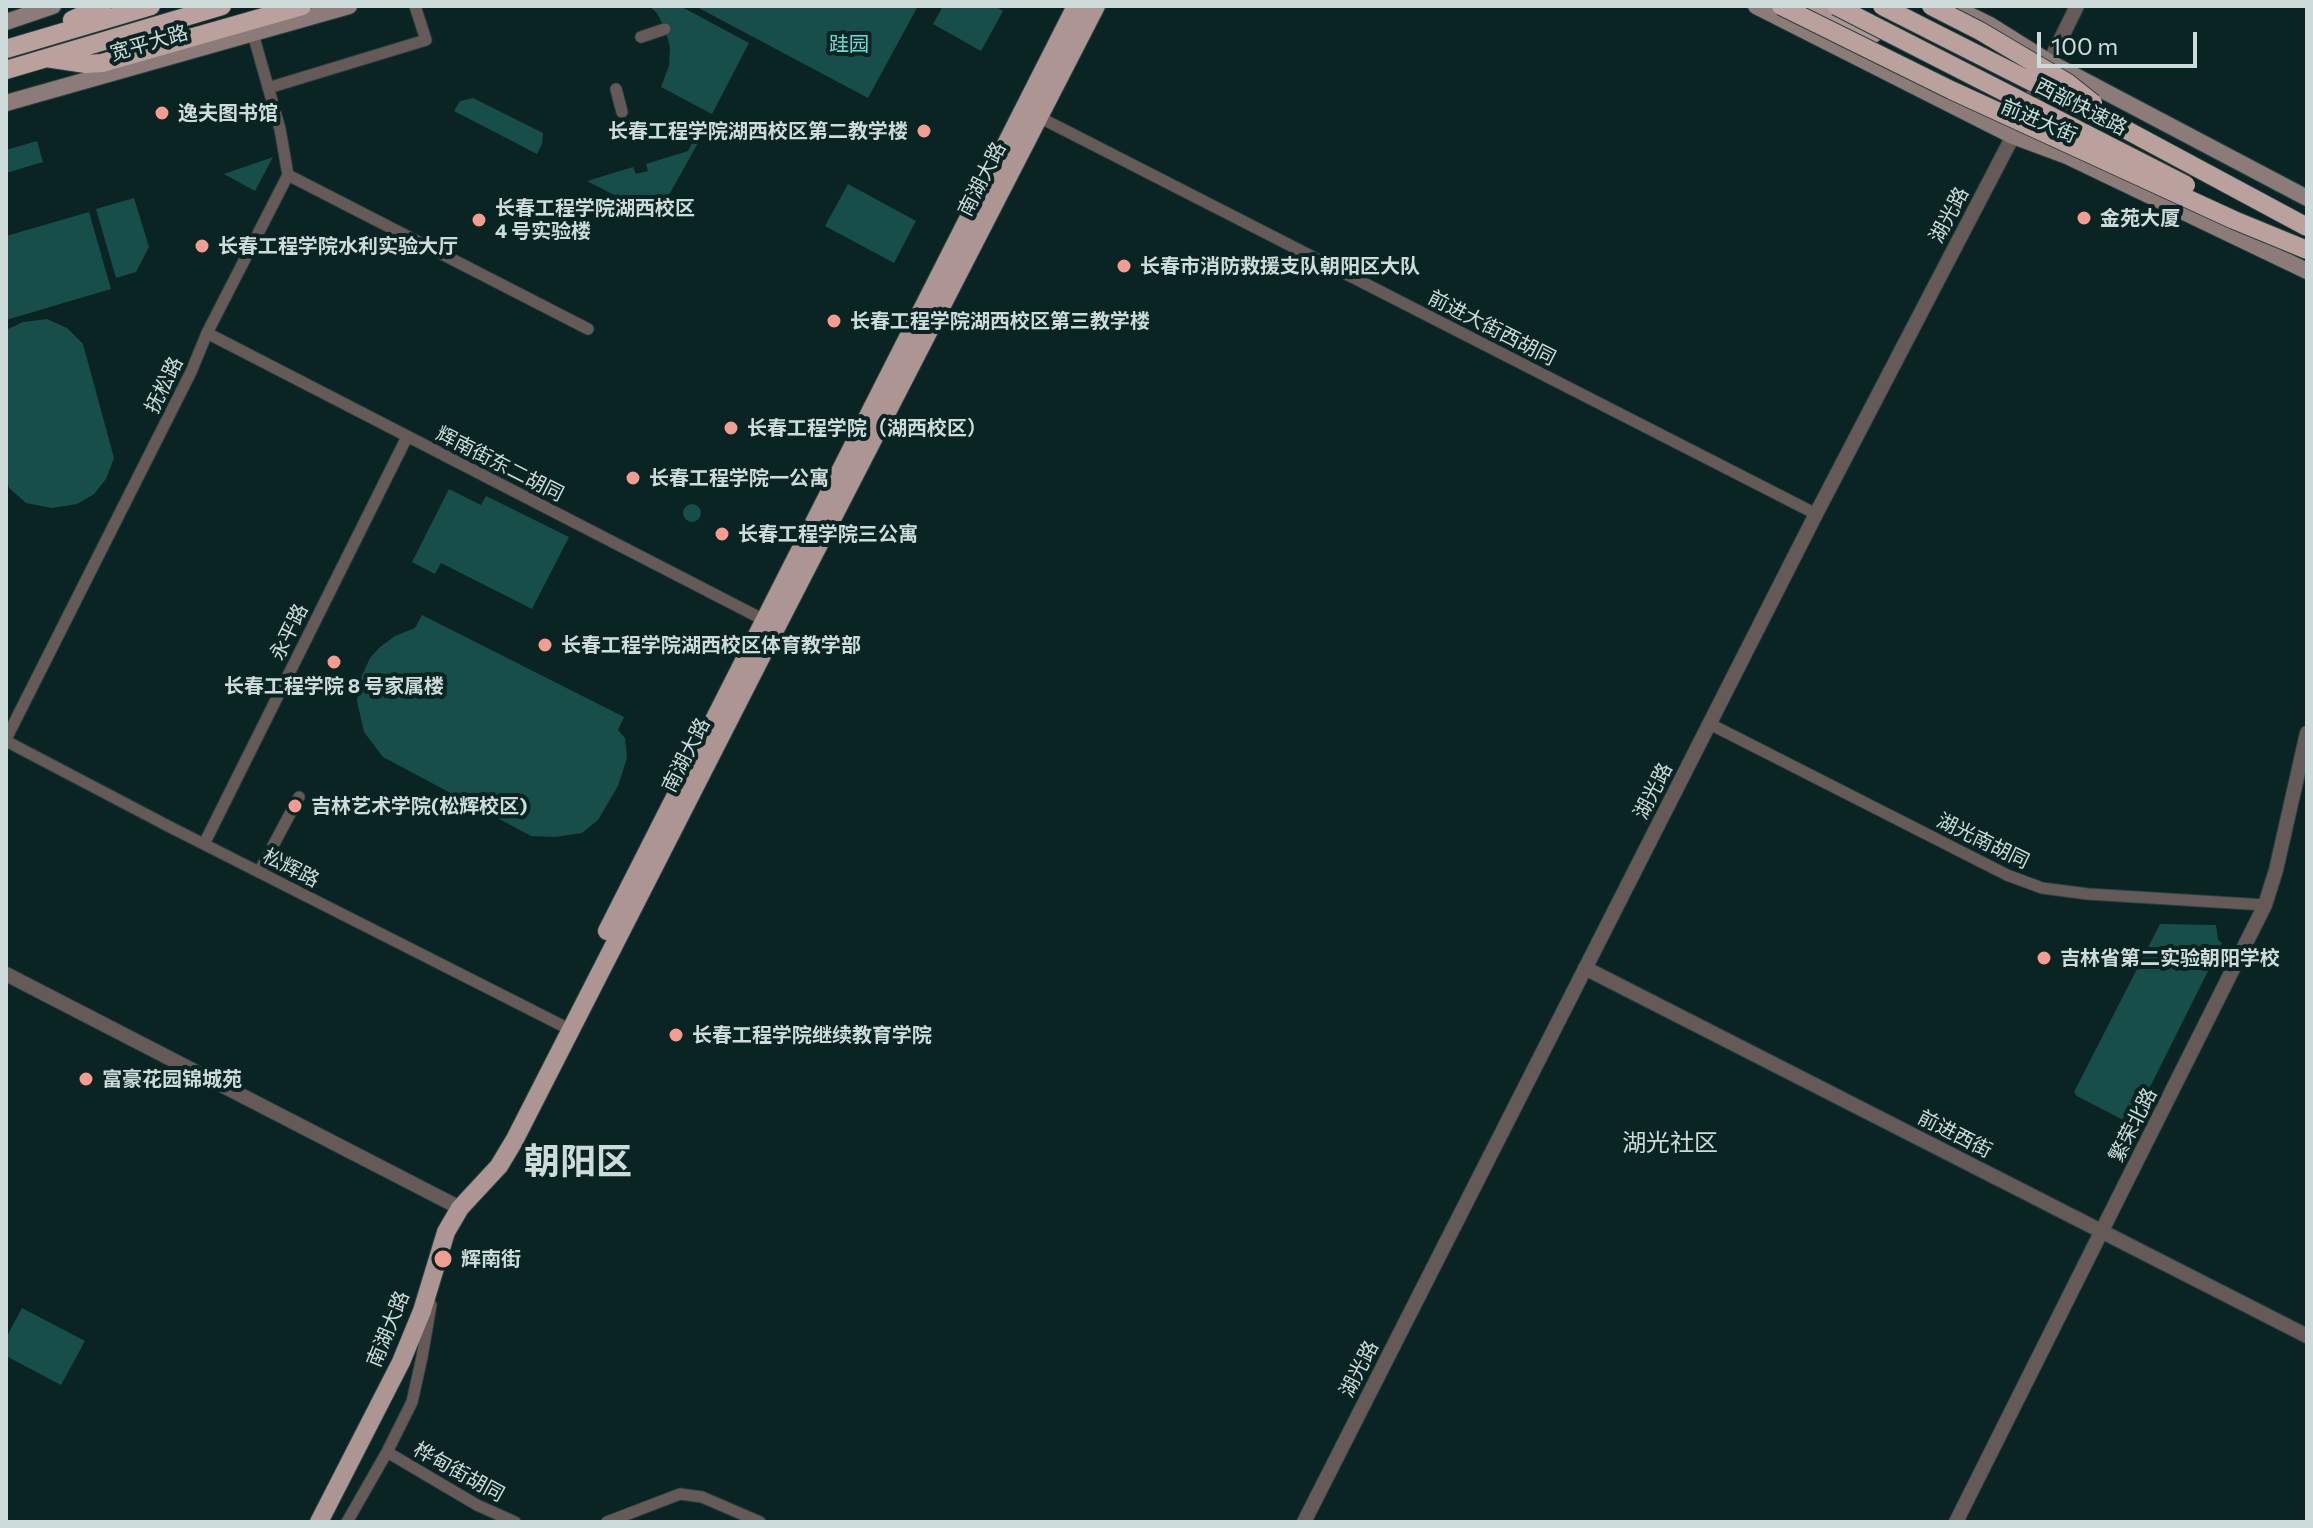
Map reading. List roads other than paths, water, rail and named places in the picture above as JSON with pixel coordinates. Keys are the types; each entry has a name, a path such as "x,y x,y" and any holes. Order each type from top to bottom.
{"highway":[{"path":"40,39 102,6"},
{"path":"6,49 151,6"},
{"path":"6,70 222,6"},
{"path":"46,58 86,64 102,63 302,6"},
{"path":"1781,6 1964,96 2307,250"},
{"name":"西部快速路","path":"1836,6 2307,250"},
{"name":"西部快速路","path":"1882,6 2307,224"},
{"path":"1931,6 2068,83 2119,126"}],"main road":[{"path":"6,22 53,6"},
{"name":"宽平大路","path":"6,103 349,6"},
{"name":"南湖大路","path":"319,1522 401,1362 422,1311 455,1205 501,1141 771,623 1031,113 1076,6"},
{"name":"南湖大路","path":"1031,113 1096,6"},
{"name":"前进大街","path":"1756,6 2013,136 2094,169 2307,271"},
{"name":"前进大街","path":"1814,6 2278,238"},
{"name":"前进大街","path":"1896,6 2307,224"},
{"path":"1951,6 1990,25 2049,62 2307,198"},
{"name":"南湖大路","path":"305,1522 395,1347 438,1223 499,1166 514,1141 771,623"}],"street":[{"path":"268,88 426,40 415,6"},
{"name":"湖光路","path":"1304,1522 2077,6"},
{"path":"641,37 665,29"},
{"path":"253,34 280,129 288,175 588,329"},
{"path":"616,89 622,112"},
{"name":"前进大街西胡同","path":"1031,113 1816,514"},
{"name":"抚松路","path":"6,740 288,175"},
{"name":"辉南街东二胡同","path":"207,333 407,437 421,450 771,623"},
{"name":"永平路","path":"204,844 407,437"},
{"name":"湖光南胡同","path":"1710,724 2007,875 2042,888 2088,894 2265,905"},
{"name":"繁荣北路","path":"1956,1522 2265,905 2307,733"},
{"name":"松辉路","path":"6,740 561,1025"},
{"path":"259,872 299,797"},
{"name":"前进西街","path":"1585,968 2307,1336"},
{"path":"6,974 455,1205"},
{"path":"347,1522 412,1402 435,1266"},
{"name":"桦甸街胡同","path":"387,1452 477,1505 515,1522"},
{"path":"607,1522 680,1494 702,1497 760,1522"}],"place":[{"name":"逸夫图书馆","path":"162,113"},
{"name":"长春工程学院湖西校区第二教学楼","path":"924,131"},
{"name":"金苑大厦","path":"2084,218"},
{"name":"长春工程学院湖西校区 4 号实验楼","path":"479,220"},
{"name":"长春工程学院水利实验大厅","path":"202,246"},
{"name":"长春市消防救援支队朝阳区大队","path":"1124,266"},
{"name":"长春工程学院湖西校区第三教学楼","path":"834,321"},
{"name":"长春工程学院（湖西校区）","path":"731,428"},
{"name":"长春工程学院一公寓","path":"633,478"},
{"name":"长春工程学院三公寓","path":"722,534"},
{"name":"长春工程学院湖西校区体育教学部","path":"545,645"},
{"name":"长春工程学院 8 号家属楼","path":"334,662"},
{"name":"吉林艺术学院(松辉校区)","path":"295,806"},
{"name":"吉林省第二实验朝阳学校","path":"2044,958"},
{"name":"长春工程学院继续教育学院","path":"676,1035"},
{"name":"富豪花园锦城苑","path":"86,1079"},
{"name":"辉南街","path":"443,1259"}],"district":[{"name":"湖光社区","path":"1670,1143"},
{"name":"朝阳区","path":"578,1162"}],"park label":[{"name":"跬园","path":"849,44"}]}
